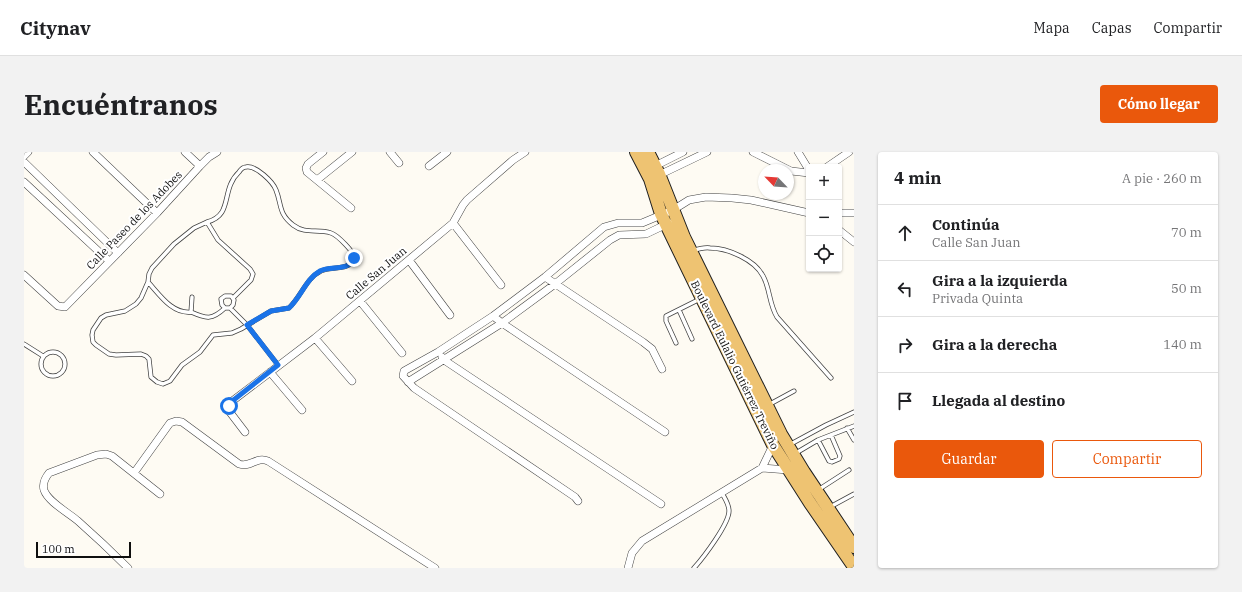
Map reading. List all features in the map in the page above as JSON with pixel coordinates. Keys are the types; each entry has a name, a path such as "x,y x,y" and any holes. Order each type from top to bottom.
{"main road":[{"name":"Boulevard Eulalio Gutiérrez Treviño","path":"636,152 652,172"},
{"name":"Boulevard Eulalio Gutiérrez Treviño","path":"648,152 652,172 702,298 773,445 788,470 854,567"},
{"name":"Boulevard Eulalio Gutiérrez Treviño","path":"669,217 691,251 767,406 791,450 854,547"}],"street":[{"path":"24,156 28,152"},
{"path":"93,152 157,213"},
{"path":"185,152 200,166"},
{"path":"203,152 209,157"},
{"name":"Calle Paseo de los Adobes","path":"24,275 58,306 62,307 67,305 157,213 200,166 209,157 217,152"},
{"path":"323,152 308,164 306,168 307,172 351,208"},
{"path":"317,180 352,152"},
{"path":"390,152 399,163"},
{"path":"430,166 447,152"},
{"name":"Calle San Juan","path":"245,432 229,411 231,402 315,338 453,223 467,200 513,160 525,152"},
{"path":"652,172 683,152"},
{"path":"652,172 707,152"},
{"path":"752,152 791,171 806,172"},
{"path":"798,152 806,167"},
{"path":"831,164 849,152"},
{"path":"24,162 118,252"},
{"path":"24,182 109,262"},
{"path":"408,382 502,323 555,284 610,240 619,235 646,234 689,200 715,197 751,200 806,212"},
{"path":"60,216 69,206"},
{"path":"842,214 854,213"},
{"path":"578,501 575,497 414,388 403,376 404,370 438,352 493,316 546,277 604,227 618,223 642,223 669,217"},
{"path":"453,223 501,285"},
{"path":"604,227 610,240"},
{"path":"842,232 854,242"},
{"path":"409,260 450,315"},
{"path":"546,277 652,349 662,369"},
{"path":"360,301 402,353"},
{"path":"493,316 665,432"},
{"path":"315,338 352,381"},
{"path":"438,352 444,360 661,504"},
{"path":"270,372 302,410"},
{"path":"134,473 170,423 176,420 182,422 239,464 248,465 262,459 273,464 435,568"},
{"path":"628,568 632,553 642,541 762,468 773,445"},
{"path":"128,568 76,520 53,502 44,491 43,484 45,479 49,473 97,455 106,454 112,456 160,494"},
{"path":"762,468 788,470"}],"lane":[{"path":"250,167 256,169 265,176 274,186 278,195 281,211 284,217 292,224 305,231 325,232 332,234 354,255 353,262 348,265 325,269 318,272 289,308 271,311 232,333 213,335 197,354 182,365 166,384 160,384 151,377 149,359 146,356 141,354 113,355 96,345 92,338 93,330 101,318 106,315 121,313 130,308 142,298 148,282 149,274 152,268 174,244 194,228 216,219 222,213 230,182 241,169 250,167"},
{"path":"148,282 174,309 181,312 191,312 209,318 216,316 234,302 233,298 251,280 253,274 246,265 218,240 207,222"},
{"path":"691,251 701,248 719,249 736,255 759,269 764,278 772,308 777,318 831,378"},
{"path":"233,298 227,295 221,299 222,305 247,325 278,365"},
{"path":"191,312 192,297"},
{"path":"676,343 666,319 668,315 702,298"},
{"path":"679,310 692,339"},
{"path":"24,344 43,356"},
{"path":"52,351 62,355 65,361 62,372 53,376 44,372 41,369 40,362 43,356 52,351"},
{"path":"767,406 794,391"},
{"path":"791,450 826,425 854,412"},
{"path":"791,450 854,426"},
{"path":"847,428 854,440"},
{"path":"818,440 829,461 832,462 839,459 840,456 830,435"},
{"path":"817,491 849,470"},
{"path":"694,568 709,548 728,514 728,506 722,492"},
{"path":"829,508 854,494"}],"route":[{"path":"229,406 231,402 278,365 247,325 271,311 288,309 318,272 329,268 346,266 352,263 354,258"}]}
